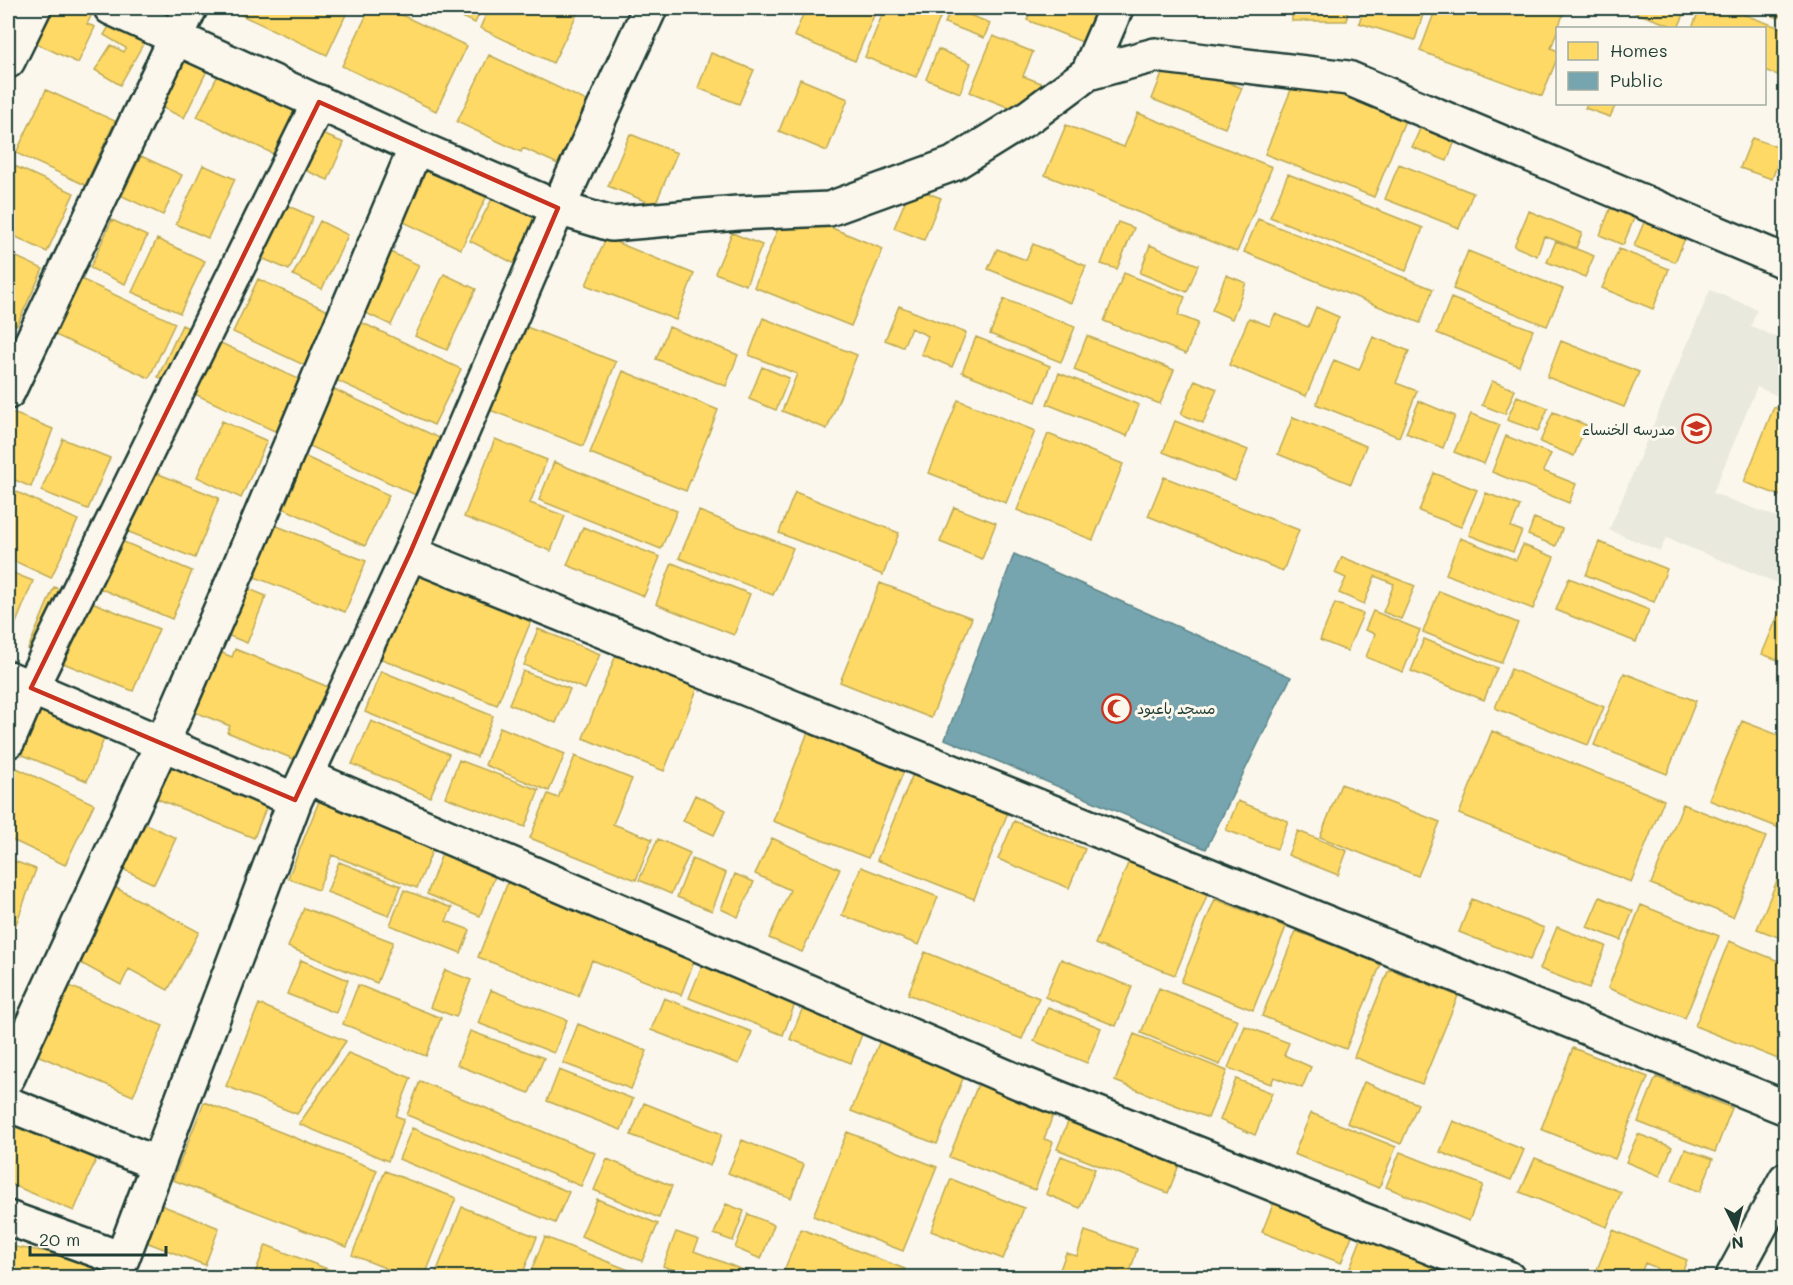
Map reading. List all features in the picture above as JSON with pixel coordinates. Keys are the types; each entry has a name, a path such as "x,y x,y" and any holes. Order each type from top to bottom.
{"street":[{"path":"8,61 34,8"},
{"path":"111,8 416,147 558,208 611,224 738,213 829,209 952,164 1030,116 1088,73 1155,55 1348,78 1785,262"},
{"path":"8,392 190,8"},
{"path":"1088,73 1116,8"},
{"path":"8,1218 122,1259 300,788 410,553 558,208 639,11"},
{"path":"8,741 19,683 319,102"},
{"path":"8,1077 162,744 416,147"},
{"path":"410,553 1785,1108"},
{"path":"19,683 162,744 300,788 1021,1083 1508,1278"},
{"path":"8,1104 158,1164"},
{"path":"1732,1278 1785,1179"}],"highlighted area":[{"path":"319,102 558,208 410,553 295,800 31,688"}],"shaded area":[{"name":"مدرسه الخنساء","path":"1710,290 1757,309 1751,326 1785,341 1785,399 1757,387 1713,493 1785,520 1785,586 1666,538 1660,551 1609,530"}],"building: Homes":[{"path":"8,8 95,8 87,24 95,27 78,63 8,30"},
{"path":"226,8 349,8 327,55"},
{"path":"370,8 387,8 467,46 436,111 342,66"},
{"path":"442,8 482,8 475,23"},
{"path":"489,8 580,8 553,63 480,28"},
{"path":"806,8 877,8 855,61 794,36"},
{"path":"885,8 913,8 940,18 916,77 865,57"},
{"path":"951,8 990,23 984,38 945,23"},
{"path":"1032,8 1105,8 1090,45 1027,20"},
{"path":"1292,8 1347,8 1347,21 1292,21"},
{"path":"1364,8 1425,8 1415,40 1359,23"},
{"path":"1436,8 1565,9 1559,27 1556,27 1551,48 1556,50 1556,61 1542,96 1420,51"},
{"path":"1622,8 1687,8 1678,27"},
{"path":"1700,8 1726,8 1786,30 1786,78 1766,71 1766,27 1692,27"},
{"path":"1750,8 1783,8 1779,18"},
{"path":"118,11 151,30 120,85 95,70 111,45 124,52 126,48 104,35"},
{"path":"993,36 1033,52 1023,76 1051,87 1038,119 970,92"},
{"path":"179,42 213,58 184,118 150,102"},
{"path":"938,49 971,63 960,93 926,79"},
{"path":"711,53 754,70 739,104 698,88"},
{"path":"489,55 589,102 558,164 523,148 521,152 457,122"},
{"path":"1168,59 1242,88 1225,128 1152,99"},
{"path":"225,61 308,101 280,157 197,117"},
{"path":"1299,70 1408,113 1374,197 1265,154"},
{"path":"800,79 848,99 827,151 779,131"},
{"path":"46,90 115,121 85,185 16,153"},
{"path":"1586,105 1616,105 1610,117 1585,108"},
{"path":"1138,113 1272,167 1237,252 1045,175 1066,125 1124,147"},
{"path":"1427,113 1461,126 1447,161 1412,147"},
{"path":"303,126 344,143 328,180 288,163"},
{"path":"630,134 677,153 655,205 608,186"},
{"path":"1752,138 1783,149 1772,179 1740,168"},
{"path":"432,142 498,173 461,249 395,218"},
{"path":"141,156 182,175 163,215 122,196"},
{"path":"8,163 74,193 47,252 8,233"},
{"path":"1399,164 1473,193 1459,228 1385,199"},
{"path":"203,165 235,179 208,238 176,224"},
{"path":"1288,174 1423,228 1406,271 1270,217"},
{"path":"502,180 552,206 521,267 470,241"},
{"path":"911,187 941,198 924,240 894,228"},
{"path":"1616,194 1640,204 1623,245 1600,235"},
{"path":"273,199 313,217 289,270 248,252"},
{"path":"786,209 883,249 851,326 754,287"},
{"path":"1529,211 1582,233 1576,248 1544,236 1537,256 1514,246"},
{"path":"1258,219 1433,289 1420,323 1244,252"},
{"path":"112,220 147,236 125,284 90,268"},
{"path":"1645,220 1686,236 1675,262 1634,246"},
{"path":"320,221 348,235 322,289 293,275"},
{"path":"1118,222 1134,228 1117,269 1101,264"},
{"path":"732,233 762,245 746,285 715,273"},
{"path":"606,238 694,274 676,320 586,285"},
{"path":"157,239 205,261 180,313 132,292"},
{"path":"1556,241 1594,256 1585,277 1547,262"},
{"path":"1033,244 1086,266 1071,303 988,269 997,249 1026,260"},
{"path":"1150,245 1198,265 1187,292 1140,273"},
{"path":"379,247 419,265 391,325 351,306"},
{"path":"1619,249 1669,269 1653,309 1602,288"},
{"path":"1468,251 1563,289 1547,326 1453,289"},
{"path":"8,253 43,269 17,325 8,321"},
{"path":"66,272 175,323 149,378 40,328"},
{"path":"1124,273 1185,297 1178,315 1198,323 1186,354 1104,321"},
{"path":"444,274 476,289 447,350 415,336"},
{"path":"1226,275 1246,283 1232,319 1212,310"},
{"path":"258,279 331,312 306,366 233,332"},
{"path":"1451,298 1533,330 1519,366 1437,333"},
{"path":"1004,299 1075,327 1061,362 990,334"},
{"path":"899,306 966,333 952,367 921,354 928,336 911,328 903,347 885,340"},
{"path":"1316,307 1339,317 1306,396 1229,365 1249,318 1270,326 1275,314 1308,327"},
{"path":"763,318 857,355 827,429 782,411 797,374 749,355"},
{"path":"354,319 461,369 434,425 327,376"},
{"path":"182,325 305,382 281,434 158,377"},
{"path":"524,326 616,362 583,446 490,410"},
{"path":"669,327 738,355 726,386 656,359"},
{"path":"1087,336 1174,370 1160,404 1074,370"},
{"path":"976,337 1050,366 1036,402 962,372"},
{"path":"1373,337 1409,351 1396,383 1417,391 1399,437 1316,404 1334,360 1359,370"},
{"path":"1561,341 1639,372 1624,407 1547,377"},
{"path":"762,367 789,378 776,410 749,399"},
{"path":"623,371 718,410 686,491 590,453"},
{"path":"1059,373 1139,405 1127,436 1047,404"},
{"path":"1195,380 1217,389 1203,423 1181,414"},
{"path":"1492,381 1515,390 1505,414 1482,405"},
{"path":"327,386 459,447 433,503 301,442"},
{"path":"1517,396 1548,408 1538,431 1507,420"},
{"path":"958,400 1035,431 1006,503 929,473"},
{"path":"1419,401 1455,416 1443,448 1406,433"},
{"path":"1774,407 1786,412 1786,498 1744,482"},
{"path":"8,411 53,429 31,487 8,477"},
{"path":"1553,412 1586,425 1574,456 1540,442"},
{"path":"1471,414 1500,425 1484,464 1454,452"},
{"path":"1293,417 1366,446 1351,484 1278,454"},
{"path":"222,421 267,441 241,498 197,477"},
{"path":"1175,421 1248,450 1235,481 1163,452"},
{"path":"1048,434 1123,464 1093,540 1017,510"},
{"path":"1506,436 1551,454 1543,471 1576,484 1569,503 1492,472"},
{"path":"63,439 110,458 88,509 41,491"},
{"path":"495,439 547,460 530,503 565,516 551,551 464,517"},
{"path":"297,453 389,495 365,546 274,504"},
{"path":"126,461 219,498 195,558 101,521"},
{"path":"554,462 677,511 661,549 539,500"},
{"path":"1434,473 1477,490 1461,527 1419,511"},
{"path":"1164,477 1299,530 1283,571 1148,516"},
{"path":"8,488 78,520 51,578 8,558"},
{"path":"795,492 899,533 883,575 779,533"},
{"path":"1486,493 1520,506 1511,527 1522,531 1513,552 1469,535"},
{"path":"954,507 996,523 982,559 940,542"},
{"path":"699,511 793,548 773,595 679,558"},
{"path":"254,517 366,561 345,612 234,569"},
{"path":"1534,518 1562,529 1556,546 1528,535"},
{"path":"583,527 660,557 644,596 567,565"},
{"path":"105,534 192,571 172,619 85,582"},
{"path":"1460,538 1516,560 1523,545 1554,557 1533,609 1446,574"},
{"path":"1599,542 1667,569 1654,602 1586,575"},
{"path":"1342,557 1415,586 1401,619 1383,612 1394,584 1375,576 1364,604 1339,593 1346,578 1335,573"},
{"path":"672,563 750,594 734,635 656,604"},
{"path":"413,569 533,616 497,705 377,657"},
{"path":"8,571 33,581 10,638 8,637"},
{"path":"1569,578 1649,610 1636,642 1556,610"},
{"path":"227,580 266,596 247,643 217,631"},
{"path":"880,583 972,618 931,718 840,682"},
{"path":"54,587 159,629 133,691 28,649"},
{"path":"1439,591 1518,623 1501,663 1423,632"},
{"path":"1335,603 1363,614 1347,651 1320,640"},
{"path":"1781,608 1786,610 1786,663 1762,654"},
{"path":"1373,611 1420,630 1403,672 1366,657 1375,634 1365,630"},
{"path":"538,629 600,654 585,689 524,665"},
{"path":"1424,639 1497,668 1484,700 1411,671"},
{"path":"195,642 232,657 235,649 343,693 306,764 227,732 230,726 170,702"},
{"path":"616,655 698,687 664,771 583,738"},
{"path":"1511,669 1604,707 1588,745 1495,708"},
{"path":"381,671 493,716 477,757 365,712"},
{"path":"523,671 570,689 556,723 509,704"},
{"path":"1624,673 1696,701 1667,774 1594,745"},
{"path":"8,690 114,714 87,781 8,749"},
{"path":"371,721 449,754 430,797 352,764"},
{"path":"1742,721 1786,738 1786,820 1782,829 1709,800"},
{"path":"500,727 565,754 549,791 485,765"},
{"path":"810,727 906,766 868,858 773,821"},
{"path":"1492,731 1664,800 1631,882 1459,814"},
{"path":"160,736 276,783 254,838 138,791"},
{"path":"575,756 632,779 613,824 652,839 636,880 530,838 548,794 558,798"},
{"path":"459,760 539,790 525,827 445,797"},
{"path":"8,764 94,804 65,865 8,838"},
{"path":"913,774 1008,812 974,899 877,860"},
{"path":"1341,784 1440,822 1418,876 1320,837"},
{"path":"695,795 726,810 714,835 683,821"},
{"path":"320,799 435,844 417,888 332,855 318,890 288,878"},
{"path":"1238,801 1288,821 1277,849 1226,830"},
{"path":"1683,804 1766,837 1733,917 1651,884"},
{"path":"116,810 176,838 154,884 95,856"},
{"path":"1014,821 1085,849 1069,888 998,859"},
{"path":"1298,831 1347,851 1338,875 1288,855"},
{"path":"772,838 840,869 802,952 769,938 790,890 755,874"},
{"path":"658,839 690,853 671,894 639,880"},
{"path":"443,851 497,871 480,916 427,894"},
{"path":"8,859 36,869 15,927 8,924"},
{"path":"692,859 726,873 712,911 677,897"},
{"path":"1786,859 1786,940 1757,929"},
{"path":"1129,861 1208,893 1175,975 1095,944"},
{"path":"339,862 401,886 389,916 327,892"},
{"path":"861,867 938,897 919,945 842,915"},
{"path":"735,874 754,882 738,917 721,909"},
{"path":"510,877 698,951 681,995 592,960 578,996 478,957"},
{"path":"105,882 199,932 168,990 129,969 121,985 66,955"},
{"path":"404,890 452,908 446,921 470,930 461,953 390,925"},
{"path":"1600,897 1633,911 1621,940 1587,927"},
{"path":"1215,899 1286,927 1253,1010 1181,982"},
{"path":"1472,899 1544,928 1530,960 1459,932"},
{"path":"1641,905 1719,936 1685,1018 1608,988"},
{"path":"304,908 393,942 377,983 288,947"},
{"path":"1557,927 1606,946 1589,988 1540,969"},
{"path":"1296,931 1381,964 1346,1049 1262,1016"},
{"path":"1729,941 1786,964 1786,1041 1778,1059 1695,1026"},
{"path":"709,949 802,985 783,1035 689,998"},
{"path":"925,952 1039,998 1022,1039 908,994"},
{"path":"1061,959 1132,987 1116,1026 1045,997"},
{"path":"301,960 348,980 336,1013 287,994"},
{"path":"1389,969 1458,996 1422,1084 1354,1057"},
{"path":"445,970 471,980 456,1017 430,1007"},
{"path":"39,973 163,1026 133,1096 9,1043"},
{"path":"358,985 441,1018 426,1056 343,1024"},
{"path":"1159,988 1238,1020 1220,1065 1141,1033"},
{"path":"491,990 567,1020 554,1053 478,1023"},
{"path":"664,998 752,1032 739,1064 651,1030"},
{"path":"259,1004 346,1041 297,1114 226,1086"},
{"path":"804,1005 864,1029 851,1063 790,1039"},
{"path":"1048,1007 1101,1028 1087,1063 1034,1041"},
{"path":"578,1024 647,1051 631,1089 563,1063"},
{"path":"1245,1026 1289,1043 1284,1055 1311,1067 1302,1088 1274,1077 1271,1084 1228,1068"},
{"path":"470,1031 544,1058 529,1093 457,1065"},
{"path":"883,1033 968,1066 937,1144 851,1111"},
{"path":"1134,1034 1227,1071 1208,1118 1115,1081"},
{"path":"1573,1048 1648,1077 1615,1159 1541,1129"},
{"path":"348,1053 411,1078 396,1116 404,1119 388,1161 299,1124"},
{"path":"559,1070 633,1099 621,1130 547,1101"},
{"path":"981,1077 1056,1107 1044,1139 1053,1142 1035,1190 949,1157"},
{"path":"1656,1077 1732,1108 1715,1152 1638,1122"},
{"path":"1236,1079 1272,1093 1255,1135 1220,1120"},
{"path":"420,1081 595,1153 581,1186 407,1115"},
{"path":"1364,1082 1418,1104 1401,1144 1347,1123"},
{"path":"8,1100 104,1141 74,1211 8,1183"},
{"path":"204,1102 377,1170 347,1247 173,1180"},
{"path":"644,1103 722,1134 710,1166 631,1135"},
{"path":"1074,1107 1185,1150 1168,1193 1057,1149"},
{"path":"1311,1113 1396,1147 1379,1188 1294,1154"},
{"path":"1453,1121 1524,1150 1511,1180 1440,1152"},
{"path":"412,1128 569,1192 555,1223 399,1159"},
{"path":"847,1132 937,1167 903,1251 813,1216"},
{"path":"1638,1134 1672,1147 1660,1176 1626,1162"},
{"path":"742,1140 804,1165 791,1198 728,1173"},
{"path":"1685,1149 1713,1159 1700,1192 1672,1180"},
{"path":"1400,1152 1483,1185 1469,1221 1386,1187"},
{"path":"1061,1156 1095,1169 1080,1208 1046,1194"},
{"path":"1535,1158 1621,1192 1607,1227 1520,1192"},
{"path":"607,1159 672,1186 659,1218 594,1190"},
{"path":"385,1171 456,1198 424,1278 411,1278 352,1255"},
{"path":"951,1179 1024,1208 1003,1259 931,1231"},
{"path":"1280,1187 1359,1218 1341,1263 1262,1232"},
{"path":"143,1198 219,1228 205,1265 128,1235"},
{"path":"597,1199 658,1224 642,1261 581,1236"},
{"path":"726,1204 744,1211 733,1241 714,1234"},
{"path":"462,1207 537,1237 521,1278 434,1278"},
{"path":"748,1214 774,1225 761,1259 735,1248"},
{"path":"1366,1226 1459,1262 1453,1278 1346,1278"},
{"path":"801,1229 905,1269 901,1278 781,1278"},
{"path":"1613,1230 1687,1260 1680,1278 1653,1278 1657,1268 1645,1263 1639,1278 1610,1278 1596,1272"},
{"path":"1085,1231 1137,1249 1129,1276 1109,1269 1106,1278 1057,1278 1066,1253 1077,1256"},
{"path":"676,1232 699,1240 694,1251 748,1272 746,1278 693,1278 663,1266"},
{"path":"545,1237 649,1278 528,1278"},
{"path":"266,1245 335,1272 333,1278 253,1278"},
{"path":"8,1246 108,1261 106,1278 8,1278"}],"building: Public":[{"name":"مسجد باعبود","path":"1014,554 1291,677 1206,849 945,739"}],"place":[{"name":"مدرسه الخنساء","path":"1696,429"},
{"name":"مسجد باعبود","path":"1116,708"}]}
